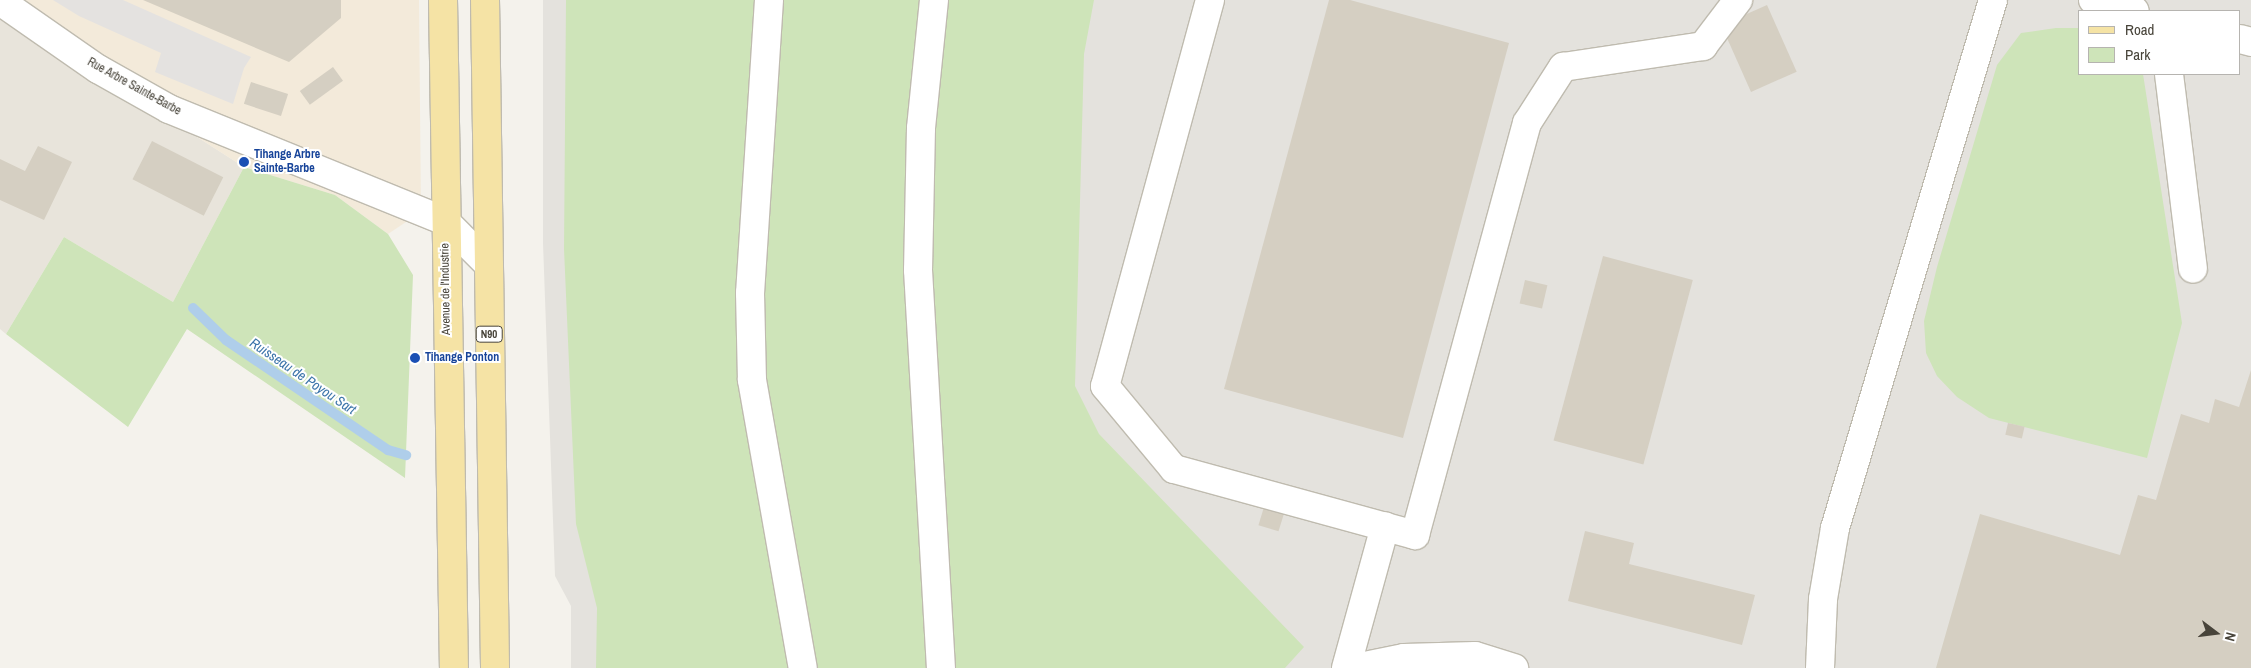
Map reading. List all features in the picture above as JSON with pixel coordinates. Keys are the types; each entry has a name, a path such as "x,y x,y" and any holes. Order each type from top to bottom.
{"main road":[{"name":"Avenue de l'Industrie","path":"444,0 445,221 454,668"},
{"name":"N90","path":"486,0 488,264 495,668"}],"street":[{"path":"769,0 750,293 752,380 803,668"},
{"path":"934,0 921,128 918,270 941,668"},
{"path":"1210,0 1105,386 1174,469 1415,535 1527,123 1563,67 1703,46 1738,0"},
{"path":"1820,668 1823,599 1835,528 1993,0"},
{"path":"2092,0 2131,10"},
{"name":"Rue Arbre Sainte-Barbe","path":"0,1 98,68 169,109 445,221"},
{"path":"2169,75 2194,269"},
{"path":"445,221 488,264"},
{"path":"1346,668 1385,526"},
{"path":"1355,668 1404,658 1475,656 1514,668"}],"shaded area":[{"path":"0,0 419,0 421,212 388,234 335,195 244,167 0,11"},
{"path":"53,0 123,0 251,57 244,68 233,104 155,72 161,53 79,16"},
{"path":"543,0 2251,0 2251,668 571,668 571,606 555,576 543,243"},
{"path":"0,11 244,167 173,302 64,237 6,334 0,329"}],"green space":[{"path":"566,0 1094,0 1084,54 1075,386 1099,434 1304,647 1285,668 596,668 597,608 576,524 564,249"},
{"path":"2056,28 2078,28 2078,75 2143,75 2182,323 2147,458 1989,418 1957,397 1937,376 1926,353 1924,321 1937,267 1997,65 2021,33"},
{"path":"244,167 335,195 388,234 413,275 405,478 187,329 128,427 6,334 64,237 173,302"}],"building":[{"path":"143,0 341,0 341,18 289,62"},
{"path":"1329,0 1350,0 1509,43 1403,438 1224,389"},
{"path":"1767,5 1797,72 1751,92 1721,25"},
{"path":"333,67 343,81 310,105 300,91"},
{"path":"251,82 288,94 281,116 244,104"},
{"path":"152,141 223,177 204,216 132,179"},
{"path":"38,146 72,162 44,220 0,200 0,159 25,171"},
{"path":"1603,256 1693,280 1643,465 1554,440"},
{"path":"1525,280 1547,285 1542,309 1520,303"},
{"path":"2251,370 2251,668 1936,668 1980,514 2120,555 2138,495 2156,500 2181,414 2209,423 2215,399 2239,407"},
{"path":"2008,423 2025,427 2022,439 2005,435"},
{"path":"1264,507 1284,513 1279,531 1258,525"},
{"path":"1585,531 1634,543 1629,564 1755,595 1742,645 1568,601"}],"waterway":[{"name":"Ruisseau de Poyou Sart","path":"193,308 226,340 388,450 406,455"}],"place":[{"name":"Tihange Arbre Sainte-Barbe","path":"244,162"},
{"name":"Tihange Ponton","path":"415,358"}]}
